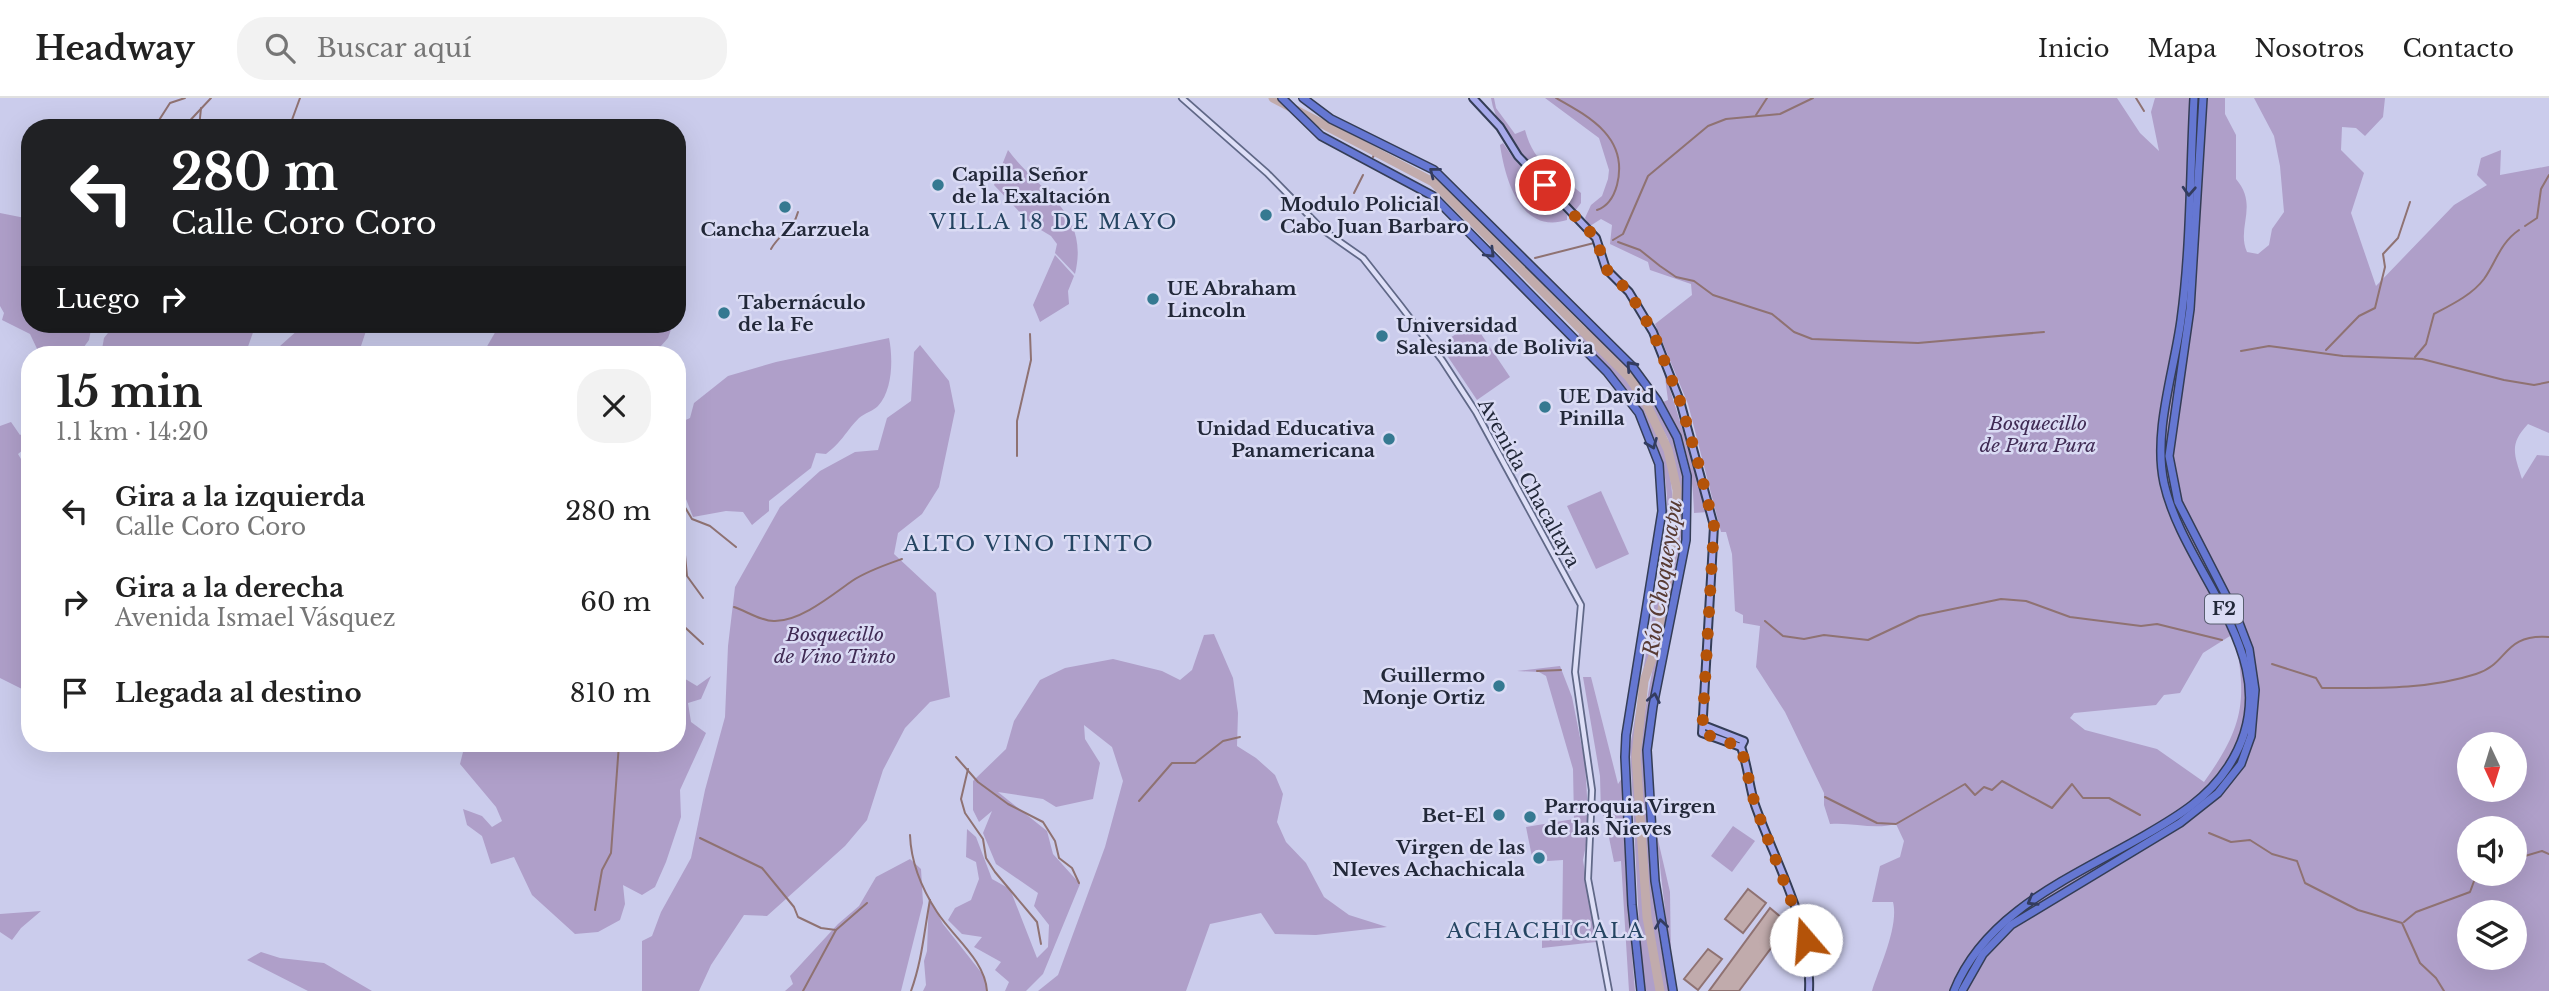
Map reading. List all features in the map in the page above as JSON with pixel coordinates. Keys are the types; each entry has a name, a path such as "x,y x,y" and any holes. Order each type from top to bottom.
{"highway":[{"path":"1303,98 1331,118 1434,170 1632,366 1657,400 1677,437 1688,476 1687,528 1647,750 1656,881 1673,991"},
{"name":"F2","path":"1954,991 1979,949 2006,919 2195,803 2228,768 2243,734 2249,698 2240,647 2231,621 2181,530 2168,496 2162,468 2162,440 2182,318 2194,98"},
{"name":"F2","path":"1962,991 1983,954 2011,925 2180,822 2218,793 2241,764 2251,736 2255,690 2249,649 2236,615 2178,502 2169,456 2190,309 2203,98"},
{"path":"1284,101 1316,131 1433,196 1607,372 1639,413 1653,447 1662,484 1660,534 1628,724 1625,757 1632,905 1641,991"}],"main road":[{"path":"1473,98 1496,121 1518,156 1596,238 1606,269 1629,292 1653,332 1673,382 1714,526 1702,733 1743,744"},
{"path":"1703,725 1743,744"},
{"path":"1743,744 1755,805 1803,925 1810,959 1809,991"}],"street":[{"name":"Avenida Chacaltaya","path":"1181,98 1268,173 1322,230 1363,258 1409,316 1476,412 1581,605 1575,672 1592,790 1588,879 1609,991"}],"green space":[{"path":"1491,98 1494,98 1496,108 1515,134 1525,130 1540,160 1581,193 1581,203 1575,211 1513,144 1495,113"},
{"name":"Bosquecillo de Pura Pura","path":"1545,98 2117,98 2140,133 2159,151 2151,112 2155,98 2225,98 2225,114 2236,135 2236,179 2246,198 2244,243 2247,252 2258,254 2269,245 2272,229 2284,212 2274,136 2254,98 2385,98 2383,117 2365,136 2356,128 2342,127 2341,150 2364,173 2351,213 2376,286 2454,205 2487,185 2477,175 2481,158 2501,150 2500,175 2549,166 2549,433 2528,424 2518,438 2515,450 2522,479 2537,455 2549,456 2549,991 1872,991 1888,946 1894,912 1893,902 1872,902 1880,866 1900,857 1904,841 1896,824 1830,824 1824,805 1824,793 1785,712 1756,667 1760,626 1743,623 1743,615 1735,611 1732,554 1726,532 1721,532 1688,404 1655,324 1692,295 1691,284 1650,270 1648,262 1610,244 1612,225 1601,219 1590,226 1585,218 1591,205 1602,196 1609,170 1599,138","holes":["2230,636 2235,639 2239,661 2239,714 2227,746 2204,782 2157,749 2085,730 2070,718 2074,713 2156,705 2164,695 2180,693 2203,653"]},
{"path":"1503,143 1514,159 1567,215 1567,220 1551,222 1537,219 1526,212 1506,173 1500,145"},
{"path":"1008,150 1069,218 1078,252 1075,274 1055,253 1057,244 1051,236 1031,224 994,185"},
{"path":"0,213 21,217 21,330 2,320 4,313 0,306"},
{"path":"1055,255 1074,276 1068,291 1069,304 1040,322 1033,305"},
{"path":"1473,322 1510,377 1477,400 1440,345"},
{"path":"1588,327 1627,367 1653,401 1674,441 1684,485 1681,536 1644,743 1656,921 1669,991 1664,991 1650,918 1640,761 1642,727 1678,532 1679,485 1668,439 1638,384 1584,330"},
{"path":"28,333 90,333 85,346 36,346"},
{"path":"108,333 253,333 248,346 103,346"},
{"path":"295,333 365,333 361,346 280,346"},
{"path":"495,333 670,333 661,346 487,346"},
{"path":"1580,333 1632,387 1657,431 1670,475 1673,520 1668,566 1639,706 1634,759 1640,873 1657,991 1645,991 1641,963 1630,747 1665,543 1665,480 1660,453 1637,405 1578,336"},
{"path":"889,338 891,374 887,391 876,408 859,418 826,454 816,453 811,468 769,501 769,511 752,525 743,512 726,511 693,517 686,499 686,420 690,418 694,403 728,376 776,362"},
{"name":"Bosquecillo de Vino Tinto","path":"920,345 949,381 955,411 939,487 922,514 898,533 894,554 936,593 950,697 930,702 905,728 883,770 867,820 845,846 767,916 744,915 711,965 699,991 642,991 642,941 652,936 661,912 691,858 705,790 725,717 728,646 735,587 780,507 820,471 855,452 878,450 887,418 911,401 914,352"},
{"path":"1664,370 1708,512 1694,513 1687,455 1663,402 1668,400"},
{"path":"11,422 21,434 21,452 18,454 21,459 21,688 0,678 0,426"},
{"path":"1601,491 1629,554 1596,569 1567,506"},
{"path":"1214,634 1233,678 1238,713 1237,746 1275,775 1283,794 1277,822 1286,842 1306,863 1324,897 1349,915 1387,927 1316,935 1275,934 1261,913 1210,924 1186,991 1038,991 1058,975 1105,847 1123,781 1112,747 1084,725 1085,739 1100,763 1093,799 1056,807 1043,799 998,792 1047,831 1053,854 1080,884 1043,974 1026,991 1005,991 1009,982 995,970 1001,962 974,947 982,937 962,934 948,920 955,908 971,900 979,879 976,862 966,857 967,829 976,837 992,879 1010,889 1037,958 1048,947 1049,925 1034,906 1038,893 996,864 983,833 992,811 979,822 973,810 973,781 1006,749 1014,721 1040,680 1065,668 1113,659 1162,671 1180,680 1192,670 1204,635"},
{"path":"1560,666 1572,697 1585,763 1589,830 1583,860 1596,942 1542,948 1542,940 1562,937 1563,860 1533,862 1526,827 1574,819 1573,769 1546,676 1539,672 1517,671"},
{"path":"711,676 701,699 688,703 691,722 706,733 680,790 681,817 655,887 642,895 623,885 625,904 620,920 598,932 575,934 532,895 514,857 491,864 482,836 467,825 463,809 482,816 492,827 502,821 496,807 460,764 463,752 686,752 686,679 697,686"},
{"path":"1583,677 1591,677 1618,784 1622,778 1635,991 1629,991 1621,861 1614,862 1605,818 1601,813 1600,776"},
{"path":"1733,826 1755,841 1732,872 1711,856"},
{"path":"1656,831 1670,892 1671,963"},
{"path":"910,859 921,869 923,903 901,991 785,991 793,984 790,976 838,924 859,906 876,877"},
{"path":"929,897 943,924 984,976 987,991 923,991 926,985 924,961 927,951"},
{"path":"41,911 21,928 12,940 0,932 0,914"},
{"path":"261,952 280,958 324,963 372,991 308,991 247,960"}],"shaded area":[{"path":"1748,889 1766,903 1743,933 1725,919"},
{"path":"1770,908 1789,924 1739,991 1709,991"},
{"path":"1708,949 1722,959 1698,990 1684,979"}],"waterway":[{"path":"160,119 170,103 185,98"},
{"path":"191,119 211,98"},
{"path":"292,119 300,98"},
{"name":"Río Choqueyapu","path":"1273,98 1433,182 1629,377 1646,403 1668,450 1677,490 1676,527 1654,653 1644,681 1636,756 1647,917 1660,991"},
{"path":"1556,98 1582,113 1604,131 1617,154 1619,169 1616,189 1608,203 1597,210"},
{"path":"1756,115 1767,98"},
{"path":"1613,240 1623,234 1648,176 1708,126 1726,119 1780,114 1813,98"},
{"path":"2136,98 2144,111"},
{"path":"200,119 201,108"},
{"name":"Río Choqueyapu","path":"1373,157 1376,151"},
{"path":"1354,193 1363,175"},
{"path":"2525,226 2537,218 2541,189 2549,175"},
{"path":"2326,350 2359,316 2375,308 2385,267 2383,254 2398,238 2410,202"},
{"path":"771,249 793,223 798,212"},
{"path":"2415,357 2426,344 2434,314 2474,290 2488,273 2503,247 2519,230"},
{"path":"1618,242 1640,250 1676,277 1694,281 1713,295 1772,314 1794,332 1812,339 1918,343 2044,332"},
{"path":"1535,258 1594,243"},
{"path":"1017,456 1017,421 1031,360 1030,334"},
{"path":"2241,351 2269,346 2343,356 2422,359 2504,380 2534,385 2549,382"},
{"path":"686,509 692,519 710,526 736,547"},
{"path":"734,607 765,620 785,620 816,606 864,574 902,559"},
{"path":"686,566 687,576 703,598"},
{"path":"1765,621 1783,636 1804,639 1824,635 1868,640 1919,616 2001,599 2026,601 2070,617 2141,626 2157,624 2222,640"},
{"path":"686,628 703,644"},
{"path":"2272,664 2316,678 2322,688 2419,685 2476,674 2495,664 2522,640 2549,637"},
{"path":"1537,671 1561,670"},
{"path":"1139,801 1172,763 1195,763 1223,741 1240,737"},
{"path":"595,910 602,870 611,853 618,752"},
{"path":"956,757 978,782 1008,804 1043,822 1055,841 1059,858 1072,868 1079,883"},
{"path":"968,769 961,799 965,813 983,839 986,858 995,872 1037,922 1041,944"},
{"path":"1825,797 1877,823 1896,824 1965,784 1975,795 1984,787 1992,790 2002,781 2052,808 2072,784 2083,798 2109,798 2140,815"},
{"path":"2209,833 2231,842 2250,840 2272,854 2297,861 2305,883 2358,910 2402,923 2420,963 2436,978 2444,991"},
{"path":"910,835 915,866 927,894 937,912 975,959 981,969 987,991"},
{"path":"700,838 762,868 794,907 798,917 821,928 836,930"},
{"path":"2527,855 2542,851 2549,854"},
{"path":"2404,922 2416,912 2470,892 2472,886"},
{"path":"911,991 930,900"},
{"path":"803,991 836,930 867,903"}],"place":[{"name":"Capilla Señor de la Exaltación","path":"938,185"},
{"name":"Cancha Zarzuela","path":"785,207"},
{"name":"Modulo Policial Cabo Juan Barbaro","path":"1266,215"},
{"name":"UE Abraham Lincoln","path":"1153,299"},
{"name":"Tabernáculo de la Fe","path":"724,313"},
{"name":"Universidad Salesiana de Bolivia","path":"1382,336"},
{"name":"UE David Pinilla","path":"1545,407"},
{"name":"Unidad Educativa Panamericana","path":"1389,439"},
{"name":"Guillermo Monje Ortiz","path":"1499,686"},
{"name":"Bet-El","path":"1499,815"},
{"name":"Parroquia Virgen de las Nieves","path":"1530,817"},
{"name":"Virgen de las NIeves Achachicala","path":"1539,858"}],"district":[{"name":"VILLA 18 DE MAYO","path":"1054,222"},
{"name":"ALTO VINO TINTO","path":"1029,544"},
{"name":"ACHACHICALA","path":"1546,931"}],"route":[{"path":"1545,185 1596,238 1608,273 1629,292 1653,332 1680,401 1714,526 1702,733 1741,747 1755,805 1803,925 1806,940"}]}
